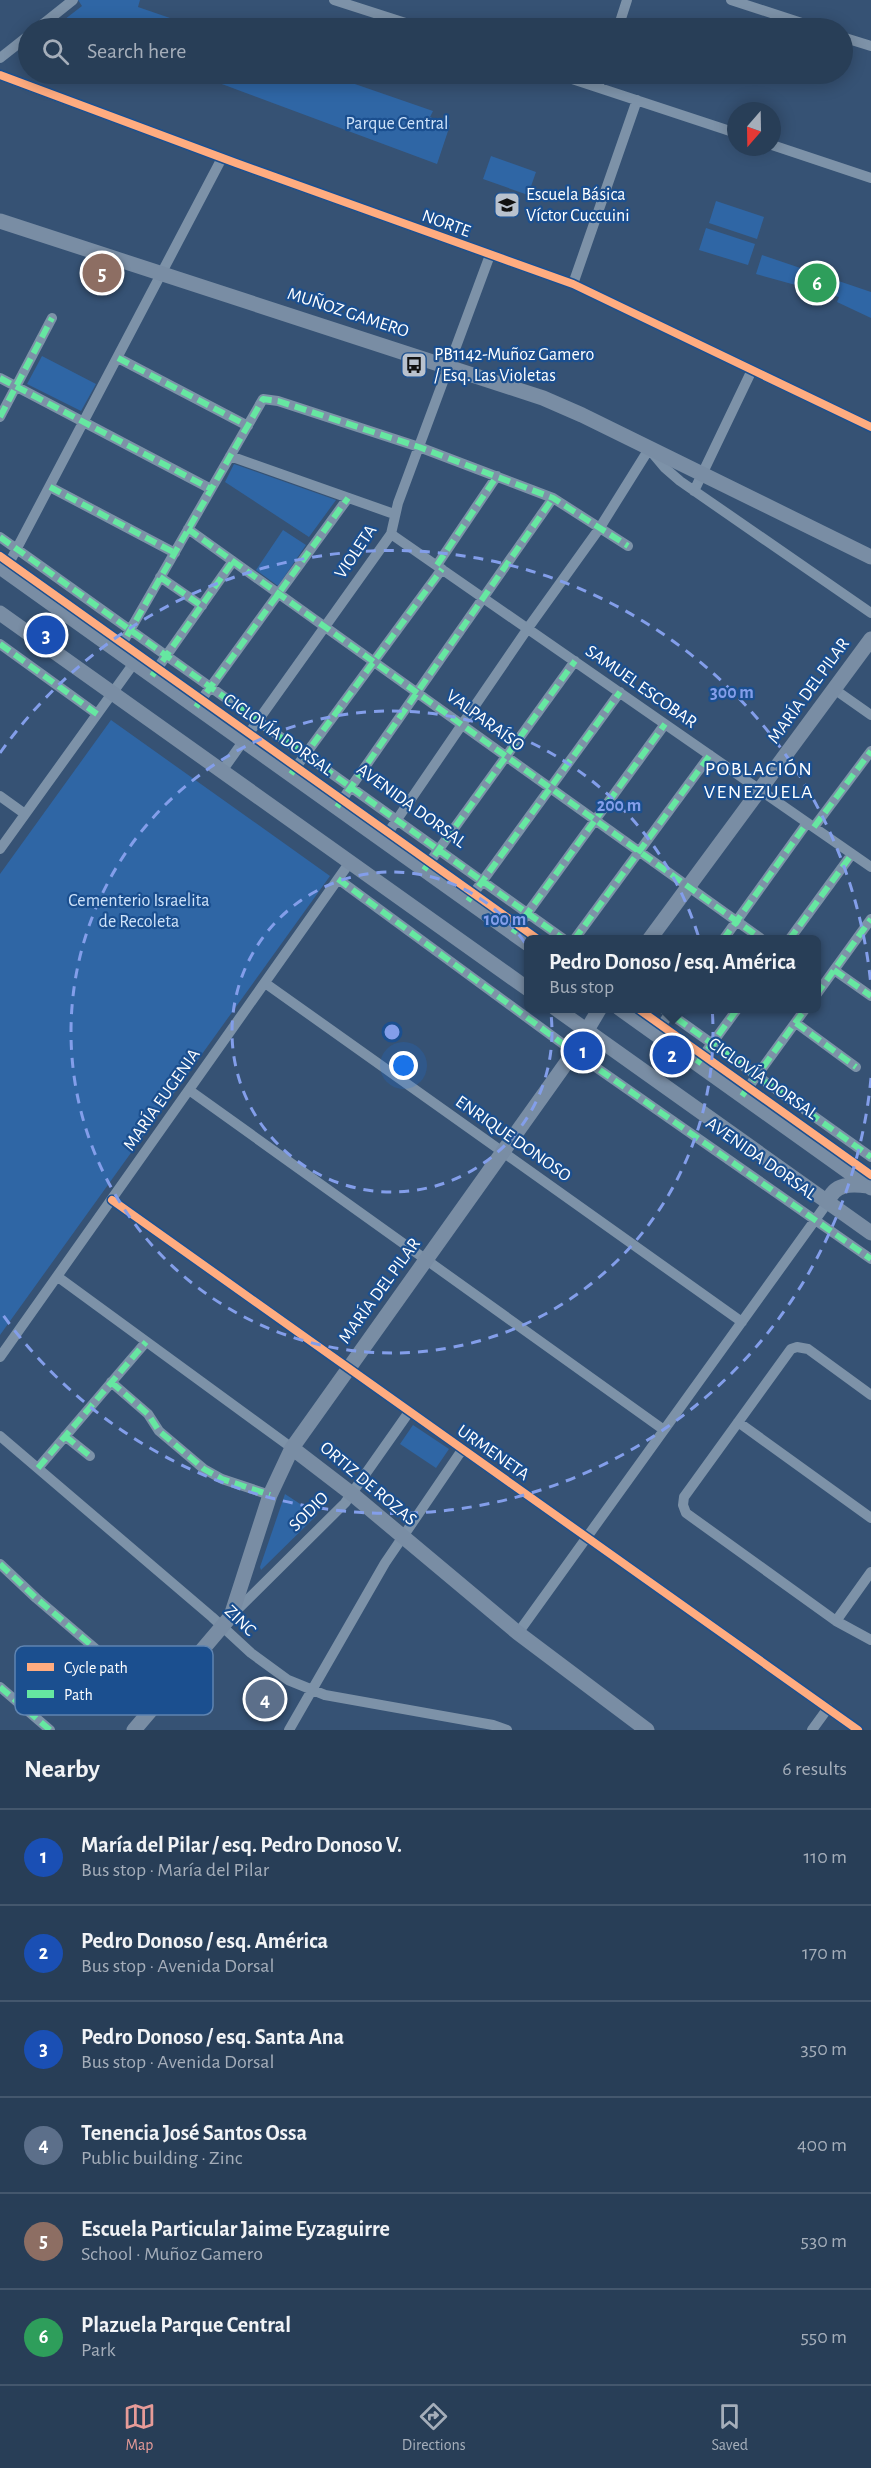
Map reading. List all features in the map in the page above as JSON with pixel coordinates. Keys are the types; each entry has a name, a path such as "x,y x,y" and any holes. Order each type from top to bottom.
{"street":[{"path":"50,18 73,0"},
{"path":"334,0 390,18"},
{"path":"621,18 627,0"},
{"path":"731,0 786,18"},
{"path":"853,40 871,46"},
{"path":"0,58 18,44"},
{"name":"NORTE","path":"0,75 18,82"},
{"name":"NORTE","path":"24,84 573,284 871,427"},
{"path":"589,84 727,130"},
{"path":"573,284 637,100"},
{"path":"781,148 871,178"},
{"path":"222,158 17,549 3,569 524,941"},
{"name":"MUÑOZ GAMERO","path":"0,221 552,401 871,557"},
{"name":"VIOLETA","path":"222,771 391,534 394,514 490,255"},
{"path":"0,417 52,318"},
{"path":"118,358 248,426"},
{"path":"694,491 752,370"},
{"path":"0,378 211,489"},
{"path":"118,651 263,399 278,401 419,447 553,498 627,546"},
{"path":"383,840 528,628 599,529 649,449 665,468 694,491 871,612"},
{"path":"230,456 394,514"},
{"path":"291,774 374,662 440,567 497,476"},
{"path":"50,487 175,552"},
{"path":"196,707 348,498"},
{"path":"337,807 553,498"},
{"name":"VALPARAÍSO","path":"188,529 757,935"},
{"name":"SAMUEL ESCOBAR","path":"391,534 852,854 869,862"},
{"name":"AVENIDA DORSAL","path":"0,537 559,935"},
{"path":"152,676 234,561"},
{"path":"160,577 202,606"},
{"path":"0,613 524,986"},
{"name":"MARÍA DEL PILAR","path":"652,935 871,639"},
{"path":"0,644 97,714"},
{"path":"424,870 575,662"},
{"path":"0,849 134,663"},
{"path":"834,689 871,715"},
{"path":"468,901 620,692"},
{"path":"513,933 665,724"},
{"path":"726,935 871,751"},
{"path":"577,935 710,755"},
{"path":"0,796 25,814"},
{"path":"792,935 852,854"},
{"name":"MARÍA EUGENIA","path":"0,1357 350,862"},
{"name":"AVENIDA DORSAL","path":"338,879 574,1052 871,1259"},
{"path":"821,979 834,970 871,920"},
{"path":"834,970 871,996"},
{"name":"ENRIQUE DONOSO","path":"265,983 742,1322"},
{"name":"AVENIDA DORSAL","path":"562,1013 871,1233"},
{"name":"MARÍA DEL PILAR","path":"206,1646 226,1622 270,1495 292,1448 574,1052 598,1013"},
{"path":"626,1013 869,1187"},
{"path":"655,1034 666,1013"},
{"path":"672,1013 871,1157"},
{"path":"697,1064 734,1013"},
{"path":"742,1096 803,1013"},
{"path":"796,1023 856,1067"},
{"path":"189,1090 664,1430"},
{"path":"518,1634 828,1202 831,1194 840,1187 850,1184 869,1187"},
{"name":"URMENETA","path":"112,1200 858,1730"},
{"name":"ORTIZ DE ROZAS","path":"58,1277 352,1494 518,1634 647,1730"},
{"path":"38,1468 146,1342"},
{"path":"871,1395 808,1349 797,1347 789,1352 738,1422 684,1497 683,1505 686,1513 836,1621 871,1640"},
{"path":"111,1382 148,1414 159,1431 204,1469 222,1479 270,1495"},
{"name":"SODIO","path":"226,1622 337,1512 409,1412"},
{"path":"738,1422 871,1518"},
{"name":"ZINC","path":"0,1436 226,1622 270,1669 310,1691 493,1725 507,1730"},
{"path":"66,1436 90,1456"},
{"path":"289,1730 402,1538 462,1450"},
{"path":"0,1564 92,1646"},
{"path":"836,1621 871,1572"},
{"path":"0,1687 15,1700"},
{"path":"812,1730 828,1708"},
{"path":"33,1715 50,1730"},
{"name":"MARÍA DEL PILAR","path":"134,1730 147,1715"}],"green space":[{"path":"78,0 140,0 138,7 170,18 66,18 82,6"},
{"name":"Parque Central","path":"222,84 355,84 433,111 430,117 450,125 437,164"},
{"path":"491,156 536,172 528,195 483,179"},
{"path":"716,201 764,217 757,239 709,223"},
{"path":"706,228 755,244 748,265 699,250"},
{"path":"762,255 871,292 871,318 837,302 839,297 756,274"},
{"path":"42,356 96,384 81,411 27,384"},
{"path":"234,464 336,500 309,537 225,482"},
{"path":"283,530 306,545 278,586 256,570"},
{"name":"Cementerio Israelita de Recoleta","path":"111,720 330,876 0,1335 0,874"},
{"path":"413,1425 449,1449 436,1468 400,1444"},
{"path":"285,1494 317,1515 261,1570 260,1567"}],"marked path":[{"path":"0,417 52,318"},
{"path":"118,358 248,426"},
{"path":"0,378 211,489"},
{"path":"127,636 263,399 278,401 419,447 553,498 628,546"},
{"path":"437,565 497,476"},
{"path":"50,487 175,553"},
{"path":"196,707 348,498"},
{"path":"337,807 553,498"},
{"path":"188,529 756,935"},
{"path":"0,537 558,935"},
{"path":"152,676 233,561"},
{"path":"291,774 442,569"},
{"path":"160,577 202,606"},
{"path":"0,644 97,714"},
{"path":"424,870 575,661"},
{"path":"468,901 620,692"},
{"path":"513,933 665,724"},
{"path":"814,827 871,751"},
{"path":"578,935 710,755"},
{"path":"727,935 807,823"},
{"path":"793,935 852,854"},
{"path":"338,879 574,1052 871,1259"},
{"path":"821,988 871,919"},
{"path":"834,970 871,996"},
{"path":"669,1013 871,1157"},
{"path":"697,1064 734,1013"},
{"path":"742,1096 802,1013"},
{"path":"796,1023 856,1067"},
{"path":"38,1468 146,1342"},
{"path":"111,1382 148,1414 159,1431 204,1469 222,1479 270,1495"},
{"path":"65,1436 90,1456"},
{"path":"0,1564 92,1646"},
{"path":"0,1687 15,1700"},
{"path":"33,1715 50,1730"}],"cycle path":[{"path":"0,75 18,82"},
{"path":"24,84 573,284 871,427"},
{"name":"CICLOVÍA DORSAL","path":"0,556 532,935"},
{"name":"CICLOVÍA DORSAL","path":"644,1013 871,1175"},
{"path":"112,1200 858,1730"}],"place":[{"name":"Escuela Básica Víctor Cuccuini","path":"507,205"},
{"name":"Escuela Particular Jaime Eyzaguirre","path":"102,273"},
{"name":"Plazuela Parque Central","path":"817,283"},
{"name":"PB1142-Muñoz Gamero / Esq. Las Violetas","path":"414,365"},
{"name":"Pedro Donoso / esq. Santa Ana","path":"46,635"},
{"name":"María del Pilar / esq. Pedro Donoso V.","path":"583,1051"},
{"name":"Pedro Donoso / esq. América","path":"672,1055"},
{"name":"Tenencia José Santos Ossa","path":"265,1699"}],"district":[{"name":"POBLACIÓN VENEZUELA","path":"759,780"}]}
